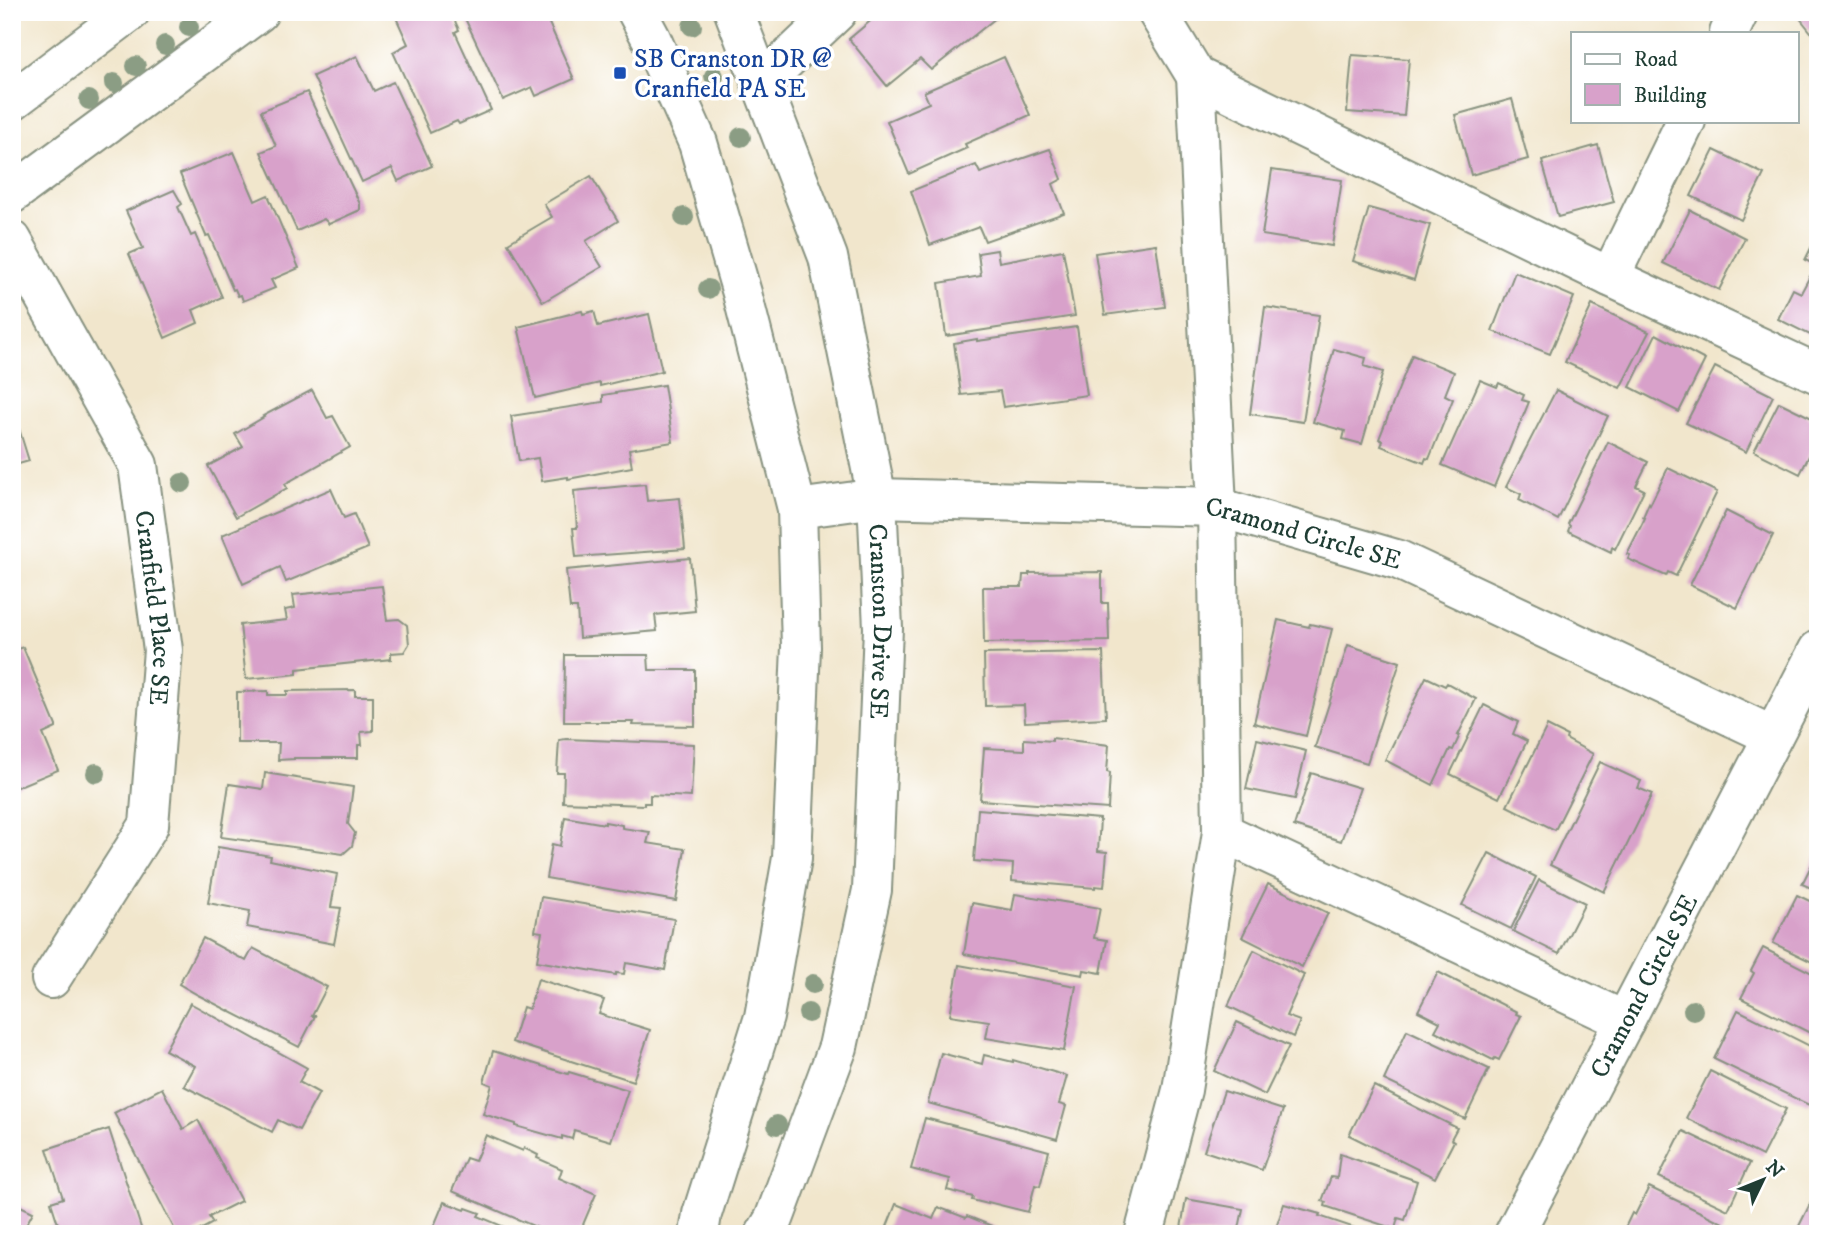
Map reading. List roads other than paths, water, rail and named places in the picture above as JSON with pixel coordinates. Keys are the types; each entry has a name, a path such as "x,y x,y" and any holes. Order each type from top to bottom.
{"street":[{"path":"12,101 130,12"},
{"path":"12,194 259,12"},
{"path":"637,12 698,143 743,293 797,509 801,647 792,858 764,1017 702,1214 699,1234"},
{"name":"Cranston Drive SE","path":"734,12 828,257 877,498 883,628 872,890 838,1047 774,1219 765,1234"},
{"path":"761,84 837,12"},
{"path":"1144,1234 1182,1090 1222,832 1217,507 1196,76 1157,12"},
{"path":"1729,32 1739,12"},
{"path":"1196,76 1610,277 1818,373"},
{"path":"1610,277 1686,122"},
{"name":"Cranfield Place SE","path":"12,240 138,465 163,650 149,825 51,979"},
{"name":"Cramond Circle SE","path":"797,509 877,498 1217,507 1399,560 1773,736"},
{"name":"Cramond Circle SE","path":"1514,1234 1818,650"},
{"path":"1222,832 1625,1021"}],"place":[{"name":"SB Cranston DR @ Cranfield PA SE","path":"620,73"}]}
